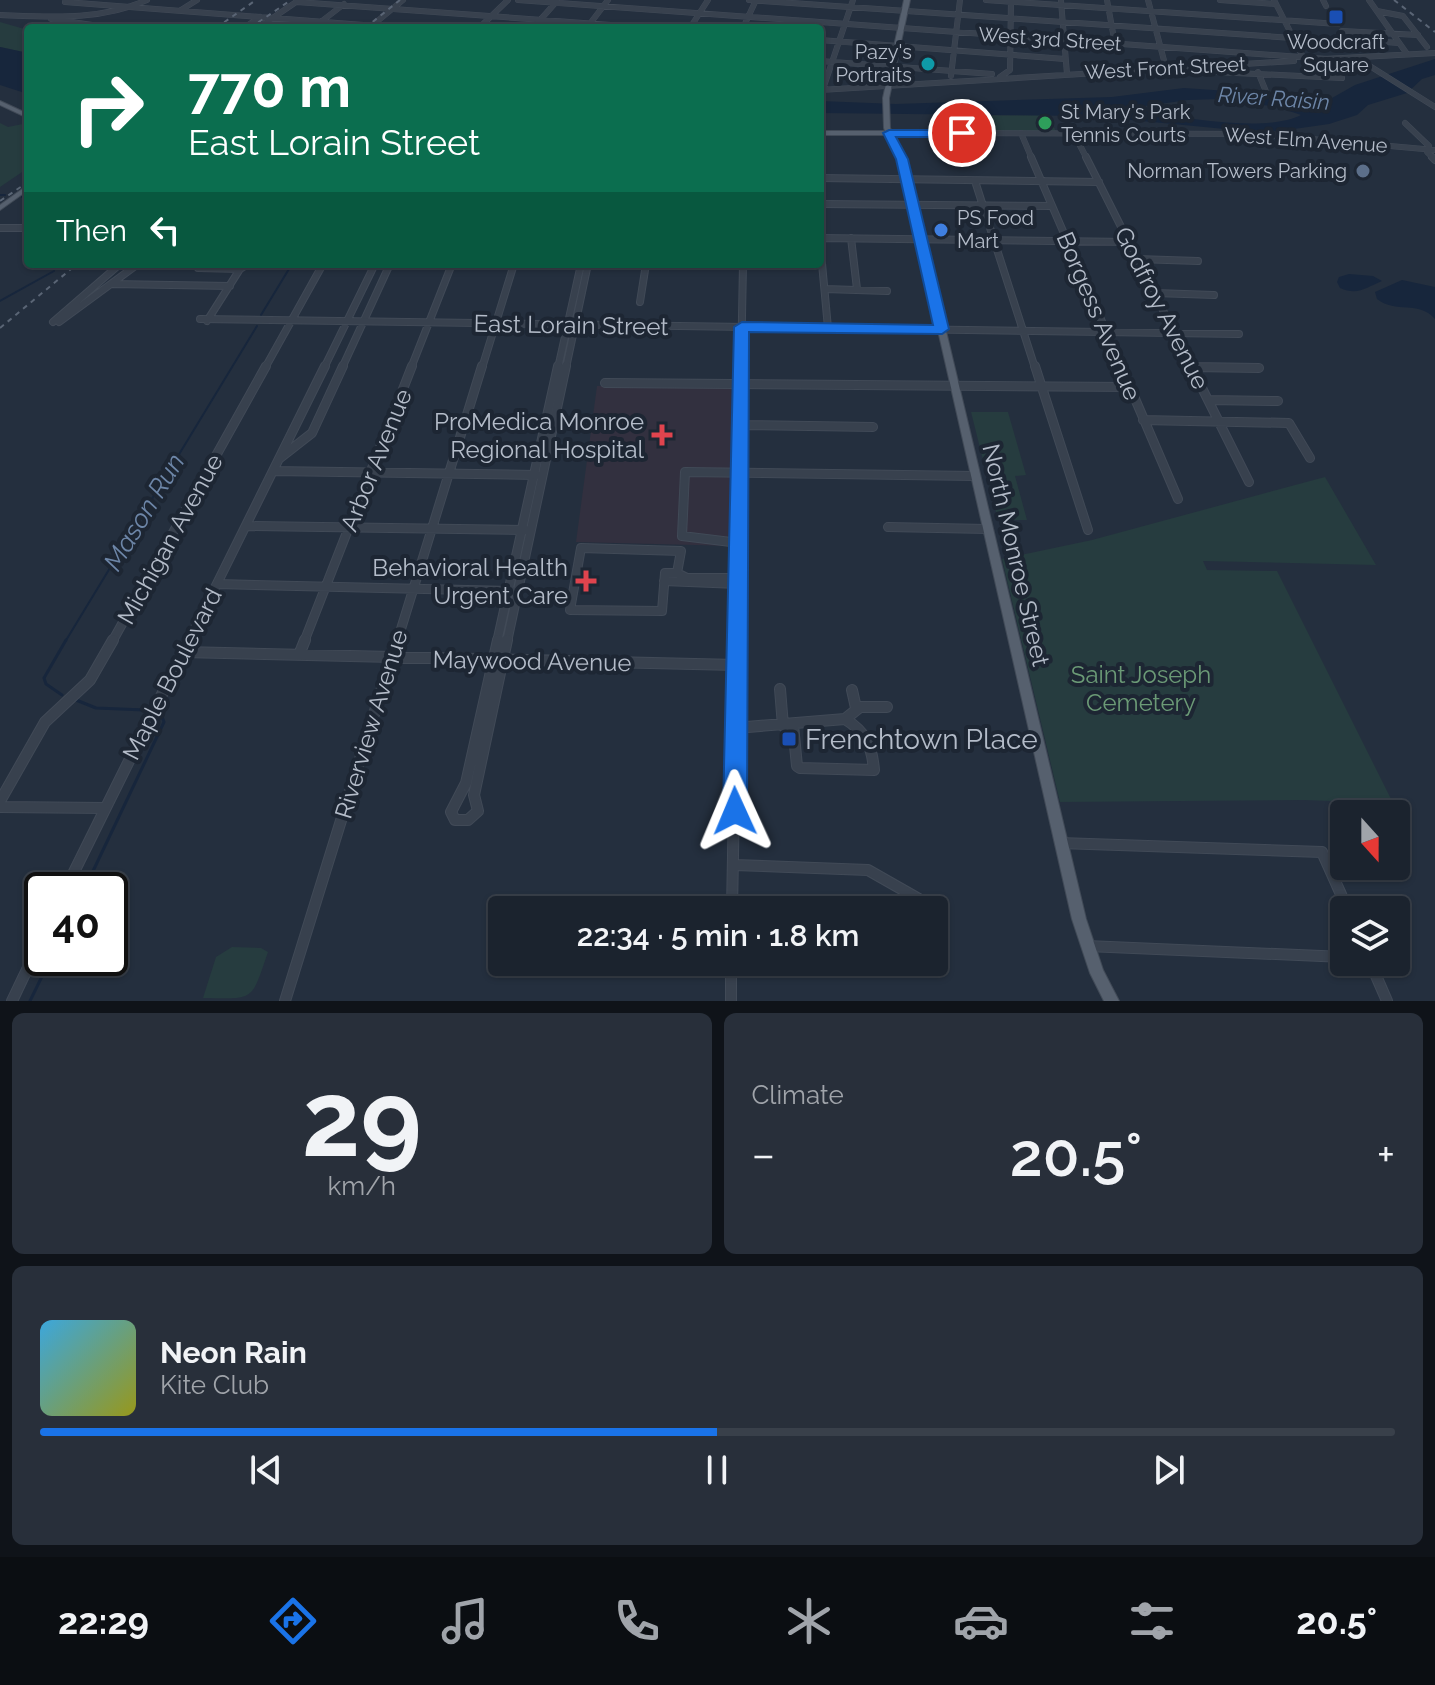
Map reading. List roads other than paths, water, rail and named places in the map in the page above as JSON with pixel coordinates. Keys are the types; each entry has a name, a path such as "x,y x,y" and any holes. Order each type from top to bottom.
{"main road":[{"name":"North Monroe Street","path":"907,0 895,46 886,102 889,133 900,153 907,180 1060,843 1087,946 1112,1001"},
{"path":"0,103 24,114"},
{"path":"824,133 889,133"}],"street":[{"path":"0,15 80,15 134,7 147,0"},
{"path":"180,10 197,0"},
{"path":"318,24 349,0"},
{"path":"373,24 403,0"},
{"path":"483,24 508,0"},
{"name":"West 3rd Street","path":"518,0 1300,58"},
{"path":"590,24 608,0"},
{"path":"692,24 708,0"},
{"path":"749,0 1293,38"},
{"path":"745,24 756,0"},
{"path":"824,86 853,0"},
{"path":"951,80 960,0"},
{"path":"986,0 1338,24"},
{"path":"1107,0 1115,44"},
{"path":"1148,0 1166,68"},
{"path":"1220,0 1275,2 1300,58"},
{"path":"1323,0 1326,6"},
{"path":"1369,0 1407,54"},
{"path":"264,24 298,1 572,24"},
{"path":"536,24 556,1"},
{"path":"1007,75 1011,1"},
{"path":"65,2 341,24"},
{"path":"789,24 800,2"},
{"path":"1061,3 1067,74"},
{"path":"1377,11 1402,15 1427,47"},
{"path":"1330,13 1356,57 1435,107"},
{"path":"73,23 80,15"},
{"path":"250,24 261,17"},
{"path":"48,19 81,24"},
{"path":"1342,31 1418,35"},
{"path":"1346,39 1399,43"},
{"path":"824,40 1065,59"},
{"name":"West Front Street","path":"824,89 1300,58 1435,53"},
{"path":"824,61 1025,76"},
{"path":"1255,63 1267,94"},
{"path":"1210,65 1216,72 1342,78"},
{"path":"997,78 1007,75"},
{"path":"1405,123 1429,146 1427,150 1435,160"},
{"name":"West Elm Avenue","path":"889,133 1265,135 1435,150"},
{"name":"Borgess Avenue","path":"1021,133 1178,499"},
{"name":"Godfroy Avenue","path":"1074,134 1249,482"},
{"path":"824,178 1099,182"},
{"path":"975,181 1088,530"},
{"path":"824,204 1052,206"},
{"path":"0,228 24,228"},
{"path":"851,238 857,289"},
{"path":"824,240 1129,242"},
{"path":"1137,259 1198,261"},
{"path":"116,268 59,320 133,268"},
{"path":"186,285 199,268"},
{"path":"112,284 230,286 240,269 227,268"},
{"name":"Michigan Avenue","path":"0,804 45,722 90,680 98,667 321,268"},
{"name":"Maple Boulevard","path":"74,872 373,268"},
{"name":"Maple Boulevard","path":"279,459 305,441 388,268"},
{"name":"Arbor Avenue","path":"299,655 451,268"},
{"name":"Riverview Avenue","path":"285,1001 513,268"},
{"path":"571,326 580,268"},
{"path":"498,660 466,783 451,812 455,820 462,822 472,819 478,811 474,795 498,660 571,326 587,268"},
{"path":"640,302 645,268"},
{"path":"733,896 743,268"},
{"path":"823,268 828,328"},
{"path":"370,274 385,274"},
{"name":"East Lorain Street","path":"230,286 205,321 1239,334"},
{"path":"825,289 887,291"},
{"path":"1155,293 1214,295"},
{"path":"1192,367 1259,368"},
{"path":"322,373 339,373"},
{"path":"605,383 1130,387"},
{"path":"1209,400 1278,401"},
{"path":"1143,420 1289,423 1310,458"},
{"path":"740,425 873,427"},
{"path":"288,443 305,441"},
{"path":"273,471 538,475"},
{"path":"739,543 682,536 685,472 975,476"},
{"path":"246,526 526,530"},
{"path":"888,527 987,529"},
{"path":"677,573 681,551 581,548 570,610 662,611 665,573 677,573 687,578 738,581"},
{"path":"664,581 738,581"},
{"path":"217,584 513,591"},
{"name":"Maywood Avenue","path":"183,652 737,665"},
{"path":"735,728 788,726 845,719 869,737 874,770 797,766 788,726 780,689"},
{"path":"852,690 856,708"},
{"path":"845,719 856,708 887,707"},
{"path":"0,804 105,808"},
{"path":"1060,843 1322,852 1342,896"},
{"path":"734,865 868,870 914,896"},
{"path":"1087,946 1330,956"},
{"path":"12,1001 24,976"},
{"path":"731,976 731,1001"},
{"path":"1376,976 1387,1001"}],"water":[{"path":"0,47 24,52 24,93 0,85"},
{"name":"River Raisin","path":"1435,59 1435,75 1422,79 1407,93 1368,105 1357,115 1329,124 1280,131 1090,116 824,113 824,101 896,104 1112,97 1184,88 1332,98 1355,85","holes":["1219,99 1277,107 1301,115 1265,123 1217,122 1131,108"]},
{"path":"1349,274 1373,276 1382,281 1357,291 1340,288 1337,282 1339,277"},
{"path":"1402,280 1435,287 1435,319 1422,310 1392,306 1377,299 1375,292"}],"waterway":[{"name":"Mason Run","path":"0,195 5,195"},
{"name":"Mason Run","path":"261,315 290,268"},
{"path":"0,301 54,271"},
{"name":"Mason Run","path":"65,642 257,326"},
{"name":"Mason Run","path":"62,695 46,684 44,678 66,640"},
{"name":"Mason Run","path":"76,700 96,708 145,710"},
{"name":"Mason Run","path":"93,872 164,722 160,711"},
{"name":"Mason Run","path":"30,1001 42,976"}],"railway":[{"path":"222,24 256,0"},
{"path":"256,24 291,0"},
{"path":"370,24 400,0"},
{"path":"1394,0 1435,32"},
{"path":"0,201 24,185"},
{"path":"0,328 72,268"}],"place":[{"name":"Woodcraft Square","path":"1336,17"},
{"name":"Pazy's Portraits","path":"928,64"},
{"name":"St Mary's Park Tennis Courts","path":"1045,123"},
{"name":"Norman Towers Parking","path":"1363,171"},
{"name":"PS Food Mart","path":"941,230"},
{"name":"ProMedica Monroe Regional Hospital","path":"662,435"},
{"name":"Behavioral Health Urgent Care","path":"586,581"},
{"name":"Frenchtown Place","path":"789,739"}],"park label":[{"name":"Saint Joseph Cemetery","path":"1141,688"}]}
